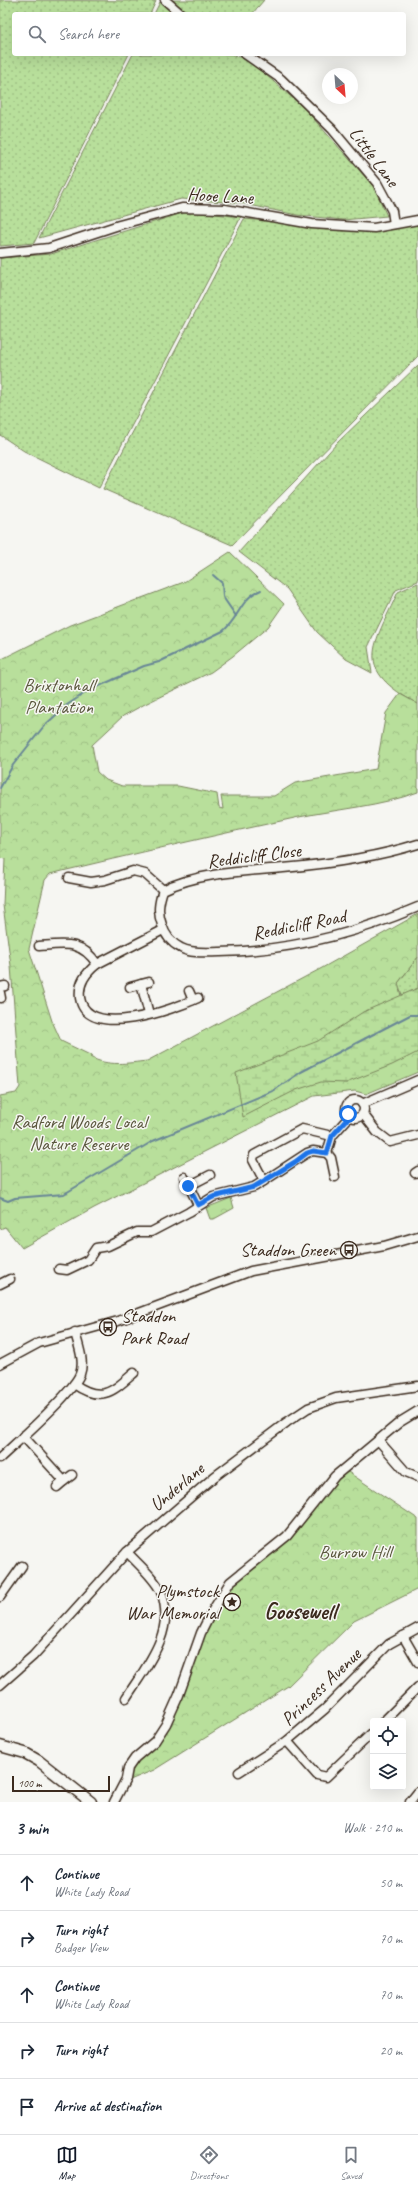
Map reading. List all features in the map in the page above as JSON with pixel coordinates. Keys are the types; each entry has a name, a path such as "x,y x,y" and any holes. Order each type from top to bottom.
{"street":[{"path":"165,0 179,12"},
{"name":"Little Lane","path":"248,56 280,79 332,129 377,183 392,211 394,224"},
{"name":"Hooe Lane","path":"0,253 49,248 182,208 225,209 312,224 374,228 418,220"},
{"name":"Reddicliff Close","path":"163,890 177,883 223,875 375,856 418,844"},
{"path":"69,878 86,882 98,881 132,871 145,874 163,890 159,901 158,912 163,930 97,964 87,972 79,991 81,1001 87,1012 98,1018 108,1020 150,1014 178,1007 196,999 189,991"},
{"name":"Reddicliff Road","path":"163,930 169,939 182,949 198,952 237,952 305,943 353,931 418,907"},
{"path":"39,946 52,948 66,944 80,947 89,952 97,964"},
{"path":"130,987 145,983 150,1014"},
{"path":"363,1114 356,1118 350,1116 347,1111 349,1103 356,1101 362,1104 418,1080"},
{"path":"362,1104 363,1114 377,1132 390,1142 418,1135"},
{"path":"327,1153 332,1136 350,1116"},
{"path":"264,1181 253,1160 254,1155 302,1129 332,1136"},
{"path":"59,1269 67,1270 88,1260 96,1248 108,1246 137,1232 151,1232 189,1212 213,1197 254,1187 307,1153 313,1151 327,1153 331,1158 335,1177"},
{"path":"188,1186 210,1175"},
{"path":"184,1177 198,1205"},
{"path":"0,1364 38,1343 118,1321 251,1271 417,1239"},
{"path":"0,1284 10,1279"},
{"path":"0,1458 74,1384 80,1375 82,1366 75,1332"},
{"path":"74,1384 85,1391 105,1394 129,1382 134,1373"},
{"name":"Underlane","path":"0,1685 33,1656 127,1552 214,1477 280,1426 308,1408 336,1398 418,1386"},
{"path":"114,1802 126,1779 128,1768 135,1758 155,1741 166,1724 180,1695 201,1633 230,1582 287,1536 335,1476 400,1422 418,1411"},
{"path":"23,1436 64,1481"},
{"path":"379,1441 406,1472 418,1478"},
{"path":"57,1487 72,1475"},
{"path":"126,1698 159,1646 163,1630 165,1611 160,1592 127,1552"},
{"path":"0,1597 22,1566"},
{"name":"Princess Avenue","path":"242,1767 287,1741 325,1709 389,1644 418,1628"},
{"path":"403,1636 418,1662"},
{"path":"134,1686 142,1691"},
{"path":"387,1718 418,1687"},
{"path":"287,1741 317,1775 326,1778 370,1735"},
{"path":"0,1746 25,1753 39,1761 87,1800"},
{"path":"410,1802 418,1792"}],"green space":[{"path":"0,0 156,1 151,12 12,12 12,56 128,56 34,243 0,246"},
{"path":"171,0 264,0 254,12 187,12"},
{"path":"160,2 172,12 155,12"},
{"path":"132,56 237,56 251,62 304,108 374,187 387,216 343,220 297,215 240,203 181,199 39,238"},
{"path":"189,211 241,217 99,488 24,451 0,435 0,258 51,254"},
{"path":"244,219 375,230 418,222 418,356 232,545 103,489"},
{"path":"418,365 418,581 396,590 368,647 372,673 346,659 317,632 287,589 239,552 338,442"},
{"name":"Radford Woods Local Nature Reserve","path":"230,552 284,604 268,627 211,672 123,716 92,745 97,772 106,780 122,786 178,786 217,794 219,808 223,809 221,796 274,796 295,783 376,769 386,713 400,694 418,704 418,792 389,801 299,817 50,874 45,880 29,949 52,1021 61,1041 92,1056 90,1057 97,1060 118,1064 147,1061 322,968 418,914 418,957 398,983 401,996 418,990 418,1072 366,1094 355,1091 314,1096 94,1208 22,1248 5,1227 0,1229 0,1096 16,1093 20,1087 11,966 3,905 5,859 0,858 0,660 70,625 184,582"},
{"path":"418,583 418,704 397,691 384,679 376,668 374,656 376,642 381,628 398,592"},
{"path":"418,957 418,989 402,995 398,983"},
{"path":"418,988 418,1052 392,1065 346,1083 321,1082 296,1090 243,1117 236,1073 318,1041 363,1012"},
{"path":"231,1198 234,1208 214,1219 210,1219 206,1208"},
{"name":"Burrow Hill","path":"348,1472 418,1519 418,1589 354,1621 288,1686 154,1770 130,1780 137,1762 152,1748 206,1629 232,1584 262,1559 341,1474"}],"waterway":[{"path":"213,575 222,583 223,597 236,616"},
{"path":"0,788 13,765 44,726 67,705 88,691 144,666 159,662 223,631 233,621 248,598 261,590"},
{"path":"0,1198 8,1201 15,1198 64,1194 153,1141 273,1091 301,1072 410,1015 418,1015"}],"place":[{"name":"Staddon Green","path":"349,1250"},
{"name":"Staddon Park Road","path":"108,1327"},
{"name":"Plymstock War Memorial","path":"232,1602"}],"district":[{"name":"Goosewell","path":"300,1611"}],"route":[{"path":"188,1186 198,1205 213,1197 225,1193 242,1188 254,1187 307,1153 313,1151 327,1153 332,1136 350,1116 348,1114"}],"park label":[{"name":"Brixtonhall Plantation","path":"59,696"}]}
